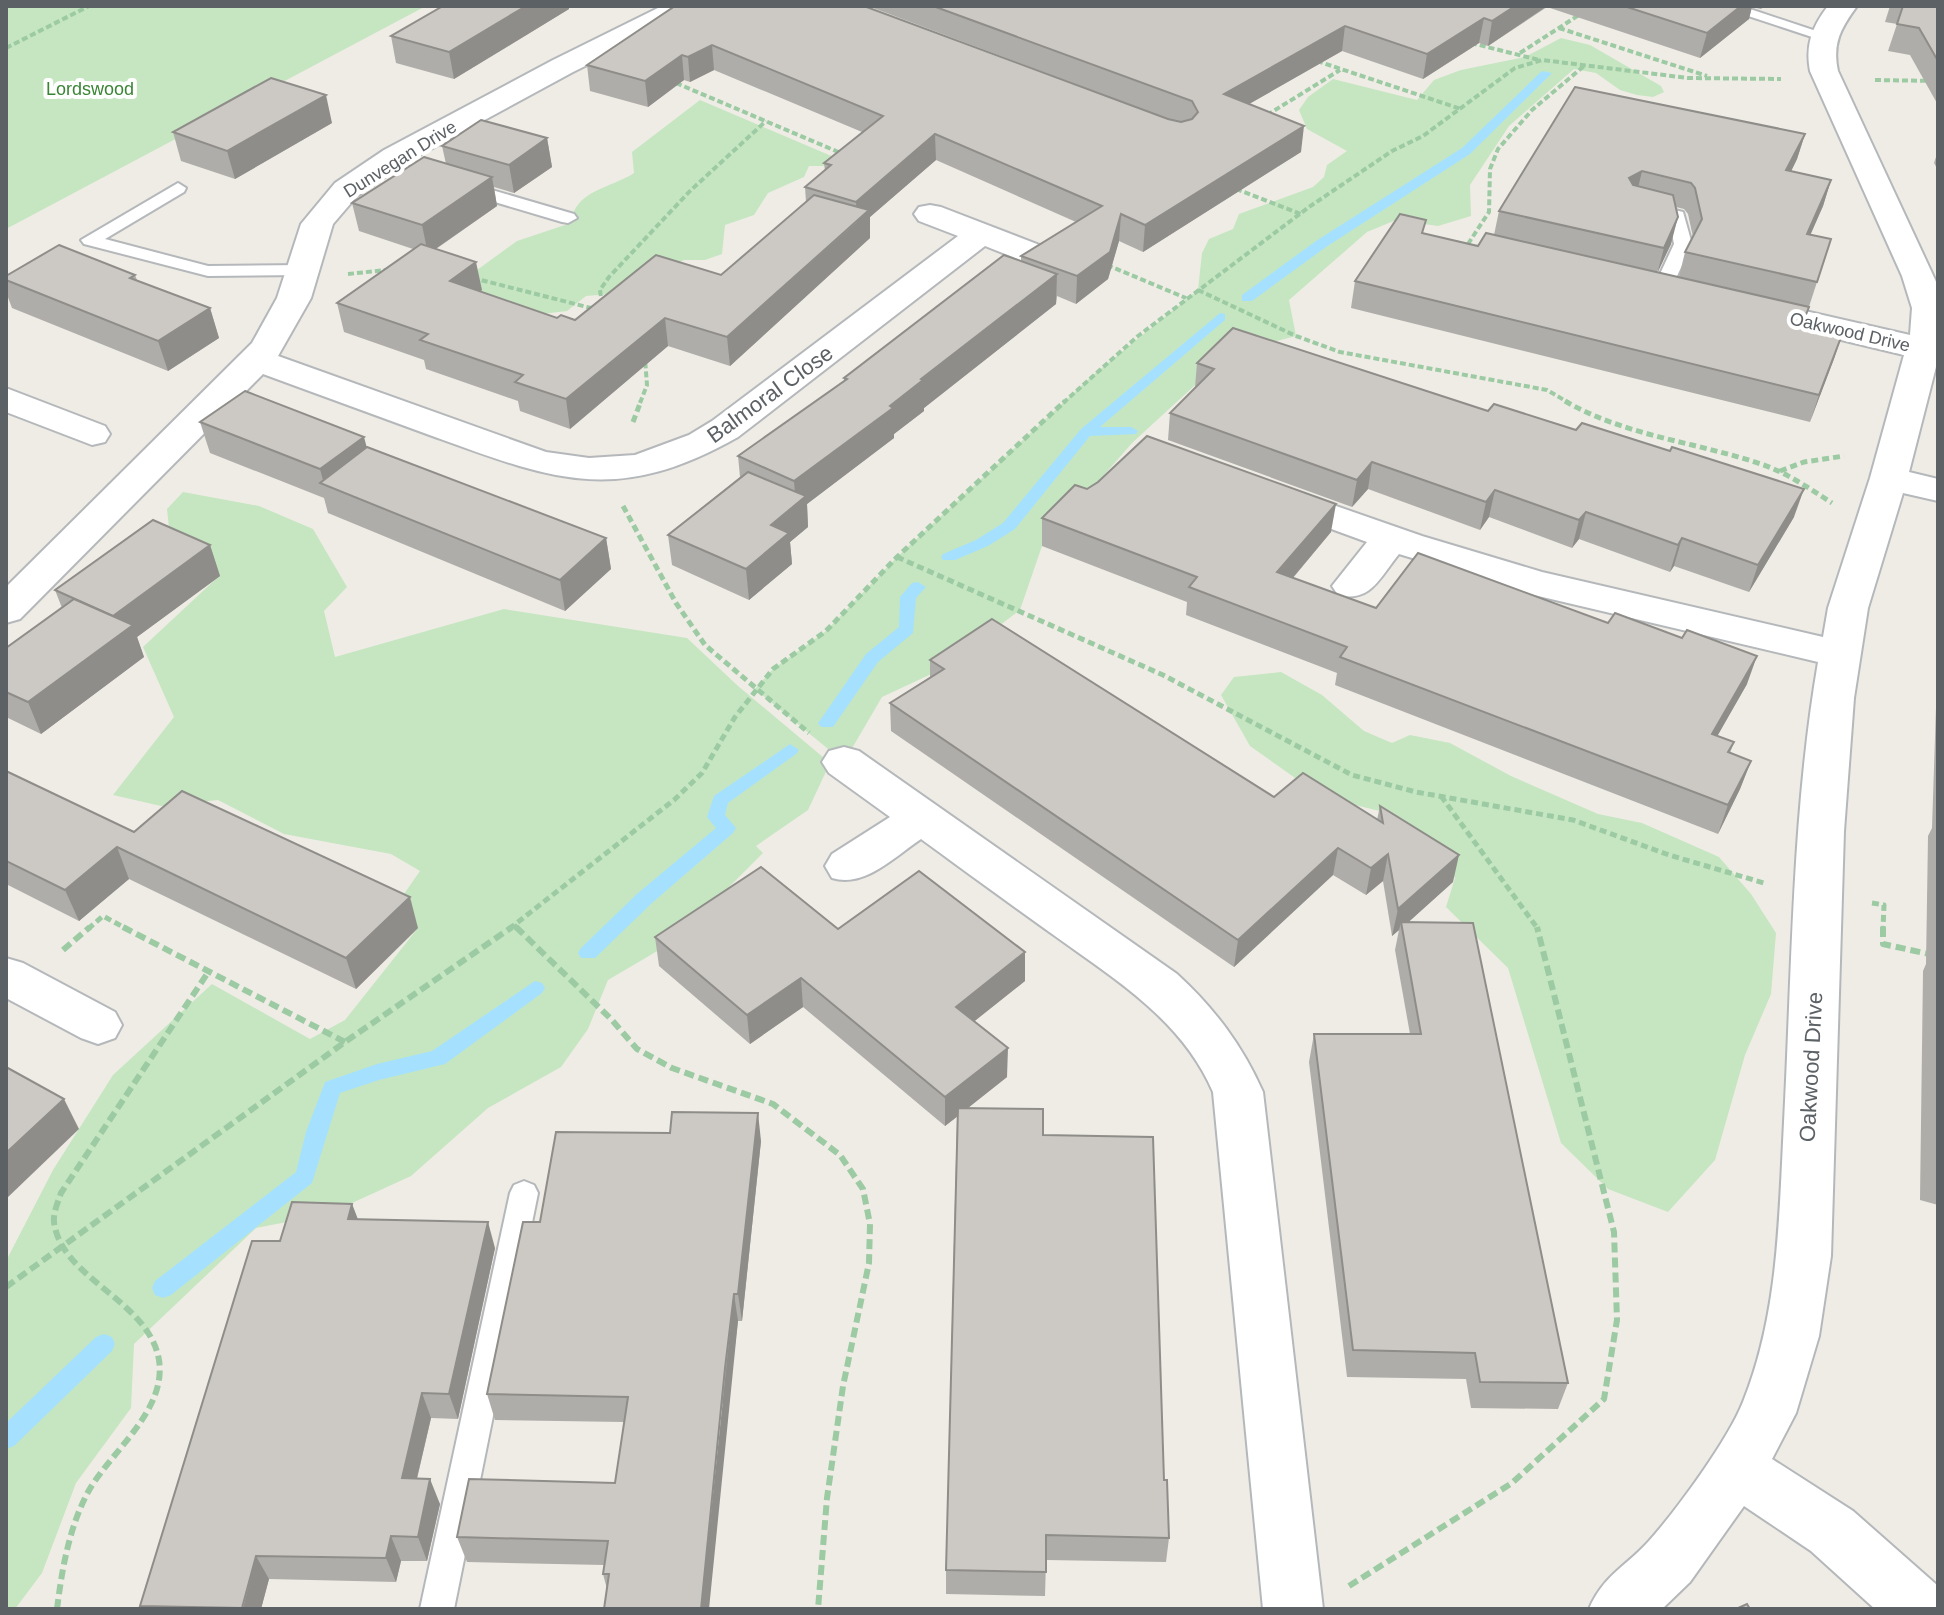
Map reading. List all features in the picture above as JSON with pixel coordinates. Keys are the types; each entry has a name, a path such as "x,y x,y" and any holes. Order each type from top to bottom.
{"street":[{"name":"Dunvegan Drive","path":"6,610 257,360 277,335 302,273 311,235 320,218 351,186 593,49 684,6"},
{"name":"Oakwood Drive","path":"1619,1609 1669,1562 1736,1468 1768,1413 1794,1323 1804,1256 1827,754 1840,654 1848,608 1892,468 1924,349 1929,308 1922,248 1826,79 1820,57 1833,21"},
{"path":"930,214 1039,256"},
{"name":"Balmoral Close","path":"257,360 524,458 568,469 620,470 662,462 693,449 725,429 981,234"},
{"name":"Oakwood Drive","path":"1674,291 1924,349"},
{"path":"13,412 92,434"},
{"path":"1892,468 1938,490"},
{"path":"1236,481 1391,538 1547,587 1840,654"},
{"path":"1352,586 1391,538"},
{"path":"844,762 1160,987 1192,1016 1222,1054 1238,1092 1315,1601"},
{"path":"848,866 920,818"},
{"path":"14,980 98,1025"},
{"path":"1736,1468 1832,1531 1919,1609"}],"lane":[{"path":"1725,6 1833,21"},
{"path":"386,164 568,218"},
{"path":"178,188 90,240 208,271 302,273"},
{"path":"1635,205 1677,216 1683,244 1674,291"},
{"path":"437,1609 524,1193"}],"path":[{"path":"6,48 89,6"},
{"path":"1519,54 1581,13"},
{"path":"1559,28 1716,79"},
{"path":"1465,41 1539,61 1716,79 1938,81"},
{"path":"593,49 845,155"},
{"path":"1312,59 1461,109"},
{"path":"6,1287 345,1042 514,925 674,800 702,773 755,689 773,669 826,631 897,557 1092,376 1187,298 1301,214 1392,151 1423,136 1506,73 1539,61"},
{"path":"1468,244 1487,218 1490,168 1496,154 1526,118 1585,65"},
{"path":"1261,118 1341,69"},
{"path":"469,276 608,313 599,298 600,288 609,277 690,191 766,121"},
{"path":"1227,185 1301,214"},
{"path":"1099,262 1187,298"},
{"path":"302,273 395,269"},
{"path":"1198,290 1296,336 1340,352 1453,375 1529,385 1547,390 1584,412 1637,431 1779,472 1873,529"},
{"path":"639,350 648,371 647,385 626,440 620,470 620,499 676,603 705,645 844,762"},
{"path":"1779,472 1804,462 1850,455 1892,468"},
{"path":"897,557 1163,675 1352,775 1441,796 1573,820 1707,867 1819,896 1884,905 1883,944 1938,956"},
{"path":"1315,1601 1512,1483 1604,1399 1617,1320 1614,1232 1538,928 1441,796"},
{"path":"14,980 103,916 345,1042"},
{"path":"514,925 611,1019 637,1049 672,1068 773,1104 806,1126 840,1155 863,1189 870,1224 869,1263 843,1386 827,1498 818,1609"},
{"path":"57,1609 70,1532 89,1489 139,1423 154,1394 159,1362 150,1338 133,1314 61,1246 53,1221 61,1193 209,971"}],"green space":[{"name":"Lordswood","path":"6,6 426,6 6,229"},
{"path":"1561,38 1590,45 1661,86 1664,92 1653,97 1637,95 1620,90 1596,73 1574,69 1509,126 1470,185 1471,216 1438,226 1396,220 1367,232 1289,300 1296,336 1230,353 1132,443 1042,546 1020,610 942,669 882,697 844,762 755,689 773,669 826,631 897,557 1092,376 1198,290 1202,253 1209,239 1233,229 1239,214 1313,187 1324,177 1327,165 1347,151 1307,129 1299,110 1308,97 1333,79 1417,100 1434,80 1461,70 1525,57"},
{"path":"700,100 855,166 809,166 804,177 768,193 754,215 725,225 722,254 705,260 684,260 609,294 586,296 567,311 524,316 498,311 479,289 477,270 517,241 571,223 579,203 586,197 634,173 632,152"},
{"path":"183,492 259,506 313,529 347,587 324,611 335,657 504,609 687,638 738,686 830,763 808,810 756,846 763,853 676,940 608,980 588,1029 561,1067 488,1108 411,1176 328,1214 256,1228 134,1344 131,1408 76,1483 42,1573 15,1609 6,1609 6,1261 53,1170 113,1075 212,984 310,1039 345,1020 418,928 397,904 420,871 391,854 284,834 218,800 161,806 113,795 174,717 143,647 219,576 171,547 167,509"},
{"path":"1281,672 1322,695 1364,731 1392,743 1410,735 1450,743 1511,776 1598,814 1642,823 1719,857 1751,894 1776,933 1771,994 1745,1055 1715,1160 1668,1212 1608,1189 1561,1143 1508,968 1446,907 1455,878 1435,841 1388,813 1322,797 1250,746 1221,695 1234,677"}],"building":[{"path":"443,6 526,6 449,52 391,36"},
{"path":"675,6 864,6 1181,122 1192,119 1198,112 1192,101 933,6 1515,6 1492,21 1484,18 1427,54 1345,26 1224,94 1304,126 1145,225 1121,214 1110,252 1077,276 1021,256 1102,206 935,134 856,202 805,187 831,165 824,163 883,116 712,45 688,57 682,55 645,81 587,65"},
{"path":"1624,6 1741,6 1707,33"},
{"path":"1903,6 1938,6 1938,61 1919,28 1897,24"},
{"path":"271,78 326,95 227,151 173,132"},
{"path":"1575,87 1805,134 1786,170 1831,180 1807,234 1831,239 1817,282 1685,252 1702,219 1695,188 1691,183 1642,171 1629,178 1633,185 1673,195 1678,217 1664,248 1499,211"},
{"path":"481,120 547,138 509,165 442,146"},
{"path":"424,157 492,177 422,225 352,203"},
{"path":"814,195 869,210 727,337 665,318 566,399 515,382 523,375 420,340 428,334 337,303 421,244 476,262 450,281 557,318 561,315 575,320 656,255 721,275"},
{"path":"1400,214 1426,220 1422,233 1478,246 1486,233 1809,307 1803,322 1843,332 1819,395 1355,281"},
{"path":"59,245 135,275 130,278 210,308 158,341 6,280 6,276"},
{"path":"1004,255 1057,274 921,379 890,406 893,408 794,481 738,456 847,379 844,378"},
{"path":"1233,328 1488,411 1494,404 1576,430 1582,423 1670,451 1672,447 1804,489 1758,565 1682,538 1678,545 1586,512 1579,520 1495,490 1486,502 1372,462 1357,480 1170,413 1214,369 1197,363"},
{"path":"245,391 364,437 320,469 200,422"},
{"path":"1147,436 1336,504 1277,572 1376,608 1418,553 1608,623 1615,613 1682,638 1687,630 1757,656 1712,734 1734,742 1728,752 1751,761 1728,805 1340,657 1347,647 1189,587 1197,577 1042,518 1075,485 1087,489 1098,482"},
{"path":"367,447 606,538 560,580 320,483"},
{"path":"748,472 806,496 771,525 789,533 746,569 668,535"},
{"path":"153,520 210,545 113,616 55,590"},
{"path":"74,599 133,625 28,702 6,692 6,648"},
{"path":"992,619 1274,797 1303,773 1383,823 1380,806 1459,855 1398,909 1388,854 1371,868 1338,848 1238,940 890,703 944,669 930,660"},
{"path":"6,771 134,832 182,791 410,897 346,958 117,847 65,890 6,861"},
{"path":"761,867 838,929 919,871 1025,952 956,1007 1008,1048 945,1097 801,978 747,1015 655,937"},
{"path":"1401,922 1473,923 1568,1383 1480,1382 1475,1353 1353,1350 1314,1034 1421,1034"},
{"path":"1938,968 1938,1170 1937,1170"},
{"path":"6,1067 64,1099 6,1153"},
{"path":"958,1108 1043,1109 1043,1135 1153,1137 1164,1480 1167,1480 1169,1538 1046,1535 1046,1572 946,1570"},
{"path":"672,1112 758,1113 738,1294 734,1294 725,1368 701,1609 604,1609 609,1574 603,1574 608,1541 457,1537 469,1479 615,1483 628,1397 487,1394 523,1222 540,1222 556,1132 670,1133"},
{"path":"292,1202 352,1204 348,1219 488,1222 449,1394 422,1393 402,1478 430,1479 418,1537 391,1536 386,1558 256,1556 242,1608 140,1606 252,1241 280,1241"}],"waterway":[{"path":"1247,298 1321,244 1466,151 1546,73"},
{"path":"1086,432 1220,317"},
{"path":"1086,432 1131,431"},
{"path":"949,557 982,543 1009,526 1086,432"},
{"path":"827,723 872,658 907,629 908,597 918,587"},
{"path":"588,953 645,898 727,828 716,817 720,800 790,750"},
{"path":"163,1288 305,1177 316,1132 332,1088 377,1072 438,1058 535,988"},
{"path":"6,1438 104,1344"}]}
